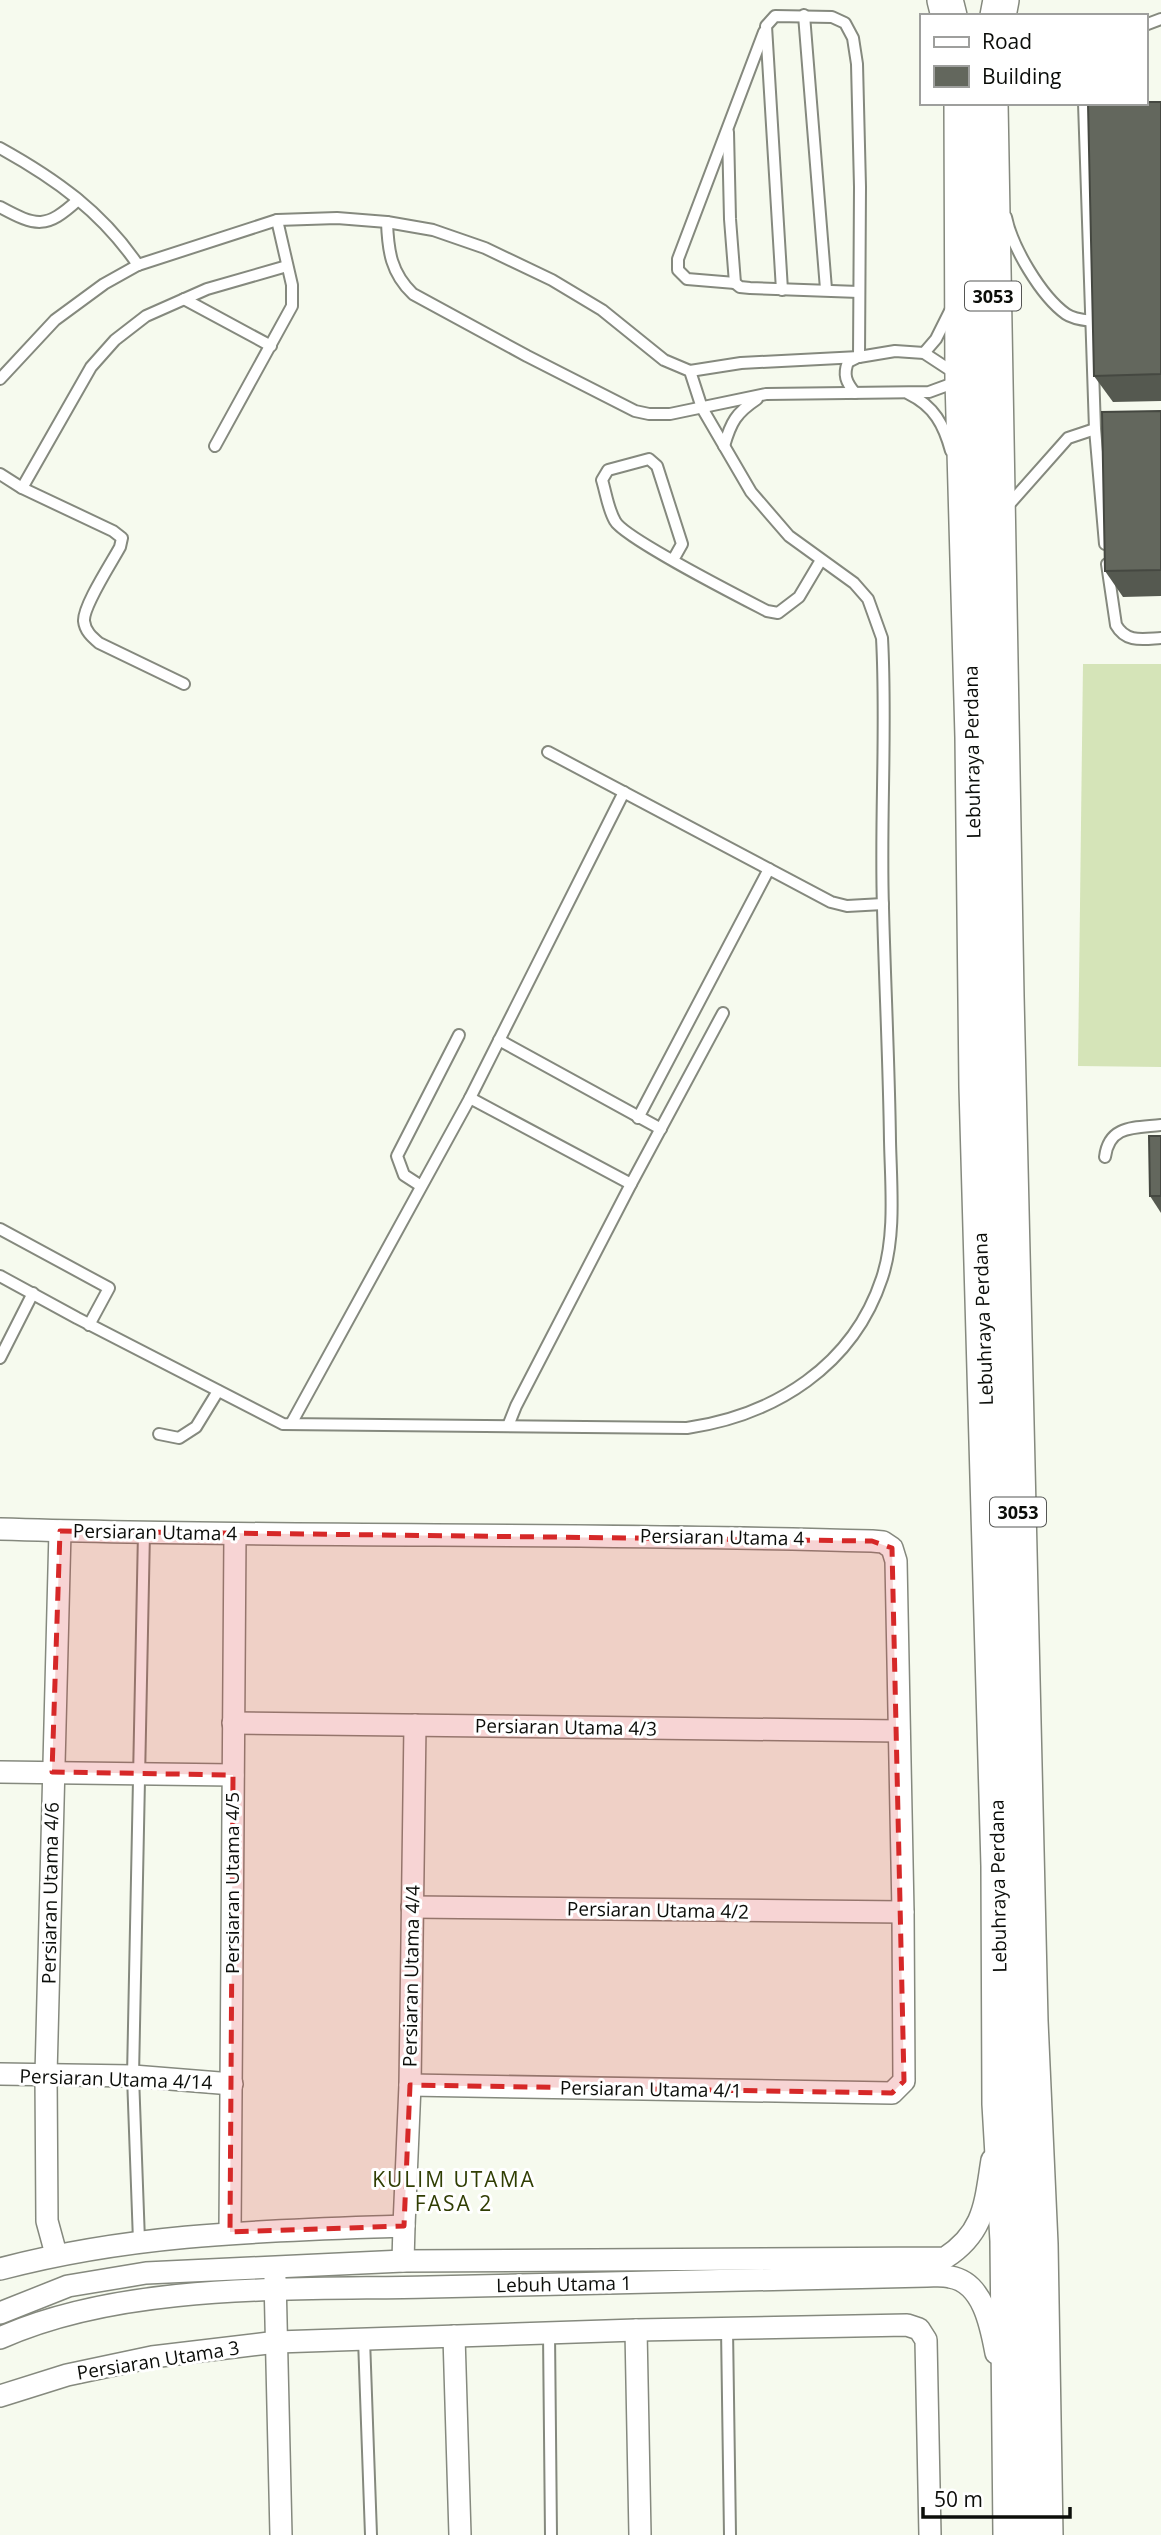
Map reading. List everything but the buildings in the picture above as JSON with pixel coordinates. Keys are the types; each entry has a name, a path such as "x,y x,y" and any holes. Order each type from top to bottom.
{"main road":[{"name":"3053","path":"962,105 963,380"},
{"path":"986,506 978,415 963,380 976,322 976,197 990,116"},
{"name":"Lebuhraya Perdana","path":"990,116 986,506 1030,1993 1040,2244 1045,2535"},
{"name":"Lebuhraya Perdana","path":"986,506 973,737 977,1087 999,1866 1000,2104 1008,2241 1011,2535"}],"street":[{"name":"Persiaran Utama 4","path":"0,1529 235,1534 689,1536 883,1542 892,1548 895,1561 903,1912 904,2081 892,2093"},
{"name":"Persiaran Utama 4/6","path":"55,2254 47,2221 46,2075 60,1531"},
{"name":"Persiaran Utama 4/5","path":"230,2232 235,1534"},
{"name":"Persiaran Utama 4/3","path":"233,1723 899,1731"},
{"name":"Persiaran Utama 4/4","path":"403,2261 410,2085 415,1726"},
{"path":"0,1772 233,1775"},
{"name":"Persiaran Utama 4/2","path":"412,1907 903,1912"},
{"name":"Persiaran Utama 4/14","path":"0,2074 133,2076 232,2084"},
{"name":"Persiaran Utama 4/1","path":"410,2085 892,2093"},
{"name":"Lebuh Utama 1","path":"0,2314 68,2286 146,2273 403,2261 945,2258 959,2249 974,2232 983,2213 1000,2104"},
{"path":"0,2269 55,2254 139,2241 230,2232 404,2227"},
{"path":"274,2267 281,2535"},
{"name":"Lebuh Utama 1","path":"0,2337 94,2308 155,2297 275,2290 953,2277 977,2296 991,2324 1010,2442"},
{"name":"Persiaran Utama 3","path":"0,2396 67,2375 152,2357 277,2342 636,2330 907,2325 919,2329 926,2340 930,2535"},
{"path":"636,2330 640,2535"},
{"path":"454,2336 460,2535"}],"lane":[{"path":"804,15 826,289"},
{"path":"859,292 750,288 735,283 687,279 678,270 678,258 727,125 766,26 775,16 832,17 845,23 853,38 857,77 860,187 859,357"},
{"path":"766,26 782,290"},
{"path":"1084,105 1095,429 1109,584 1116,625 1121,633 1130,639 1161,639"},
{"path":"990,116 1008,227 1034,279 1051,300 1068,316 1092,321"},
{"path":"727,125 735,283"},
{"path":"0,148 33,167 78,200 118,236 138,265"},
{"path":"0,207 23,219 41,223 59,218 78,200"},
{"path":"0,379 55,320 104,284 138,265 277,220 337,218 387,222 446,235 485,248 552,280 603,310 664,360 690,371 741,362 859,357 895,351 924,353 963,380"},
{"path":"215,446 292,306 292,285 277,220"},
{"path":"387,222 388,253 404,285 413,293 527,356 635,411 670,414 766,394 929,392 963,380"},
{"path":"924,353 947,320 963,265"},
{"path":"22,488 91,368 115,340 146,316 207,289 287,266"},
{"path":"184,299 271,346"},
{"path":"855,393 847,384 845,372 848,362 859,357"},
{"path":"0,1276 218,1391 283,1423 291,1424 705,1426 743,1415 799,1388 825,1367 848,1342 868,1311 882,1278 889,1248 891,1195 883,904 882,638 868,600 849,578 789,536 751,492 702,408 690,371"},
{"path":"905,393 923,401 935,412 986,506 1068,438 1095,429"},
{"path":"724,446 731,424 742,409 766,394"},
{"path":"673,560 682,544 657,466 649,459 608,470 602,480 615,522 625,532 673,560 767,611 778,613 799,597 821,560"},
{"path":"0,474 22,488 113,531 122,538 120,547 86,611 84,623 89,635 99,643 184,684"},
{"path":"548,752 831,902 847,905 883,904"},
{"path":"291,1424 470,1098 624,792"},
{"path":"638,1118 769,869"},
{"path":"508,1426 631,1184 723,1013"},
{"path":"421,1186 404,1175 398,1165 397,1156 459,1035"},
{"path":"499,1040 661,1129"},
{"path":"470,1098 631,1184"},
{"path":"1105,1157 1107,1144 1114,1135 1125,1129 1161,1125"},
{"path":"0,1228 108,1288 89,1325"},
{"path":"0,1358 33,1293"},
{"path":"159,1433 179,1438 196,1427 218,1391"},
{"path":"139,2241 133,2076 144,1532"},
{"path":"727,2329 730,2535"},
{"path":"549,2333 551,2535"},
{"path":"364,2339 371,2535"}],"highlighted area":[{"path":"60,1531 872,1541 892,1548 904,2081 892,2093 410,2085 404,2226 230,2232 233,1775 52,1772"}],"green space":[{"path":"1083,664 1161,664 1161,1067 1078,1066"}],"district":[{"name":"KULIM UTAMA FASA 2","path":"454,2191"}]}
